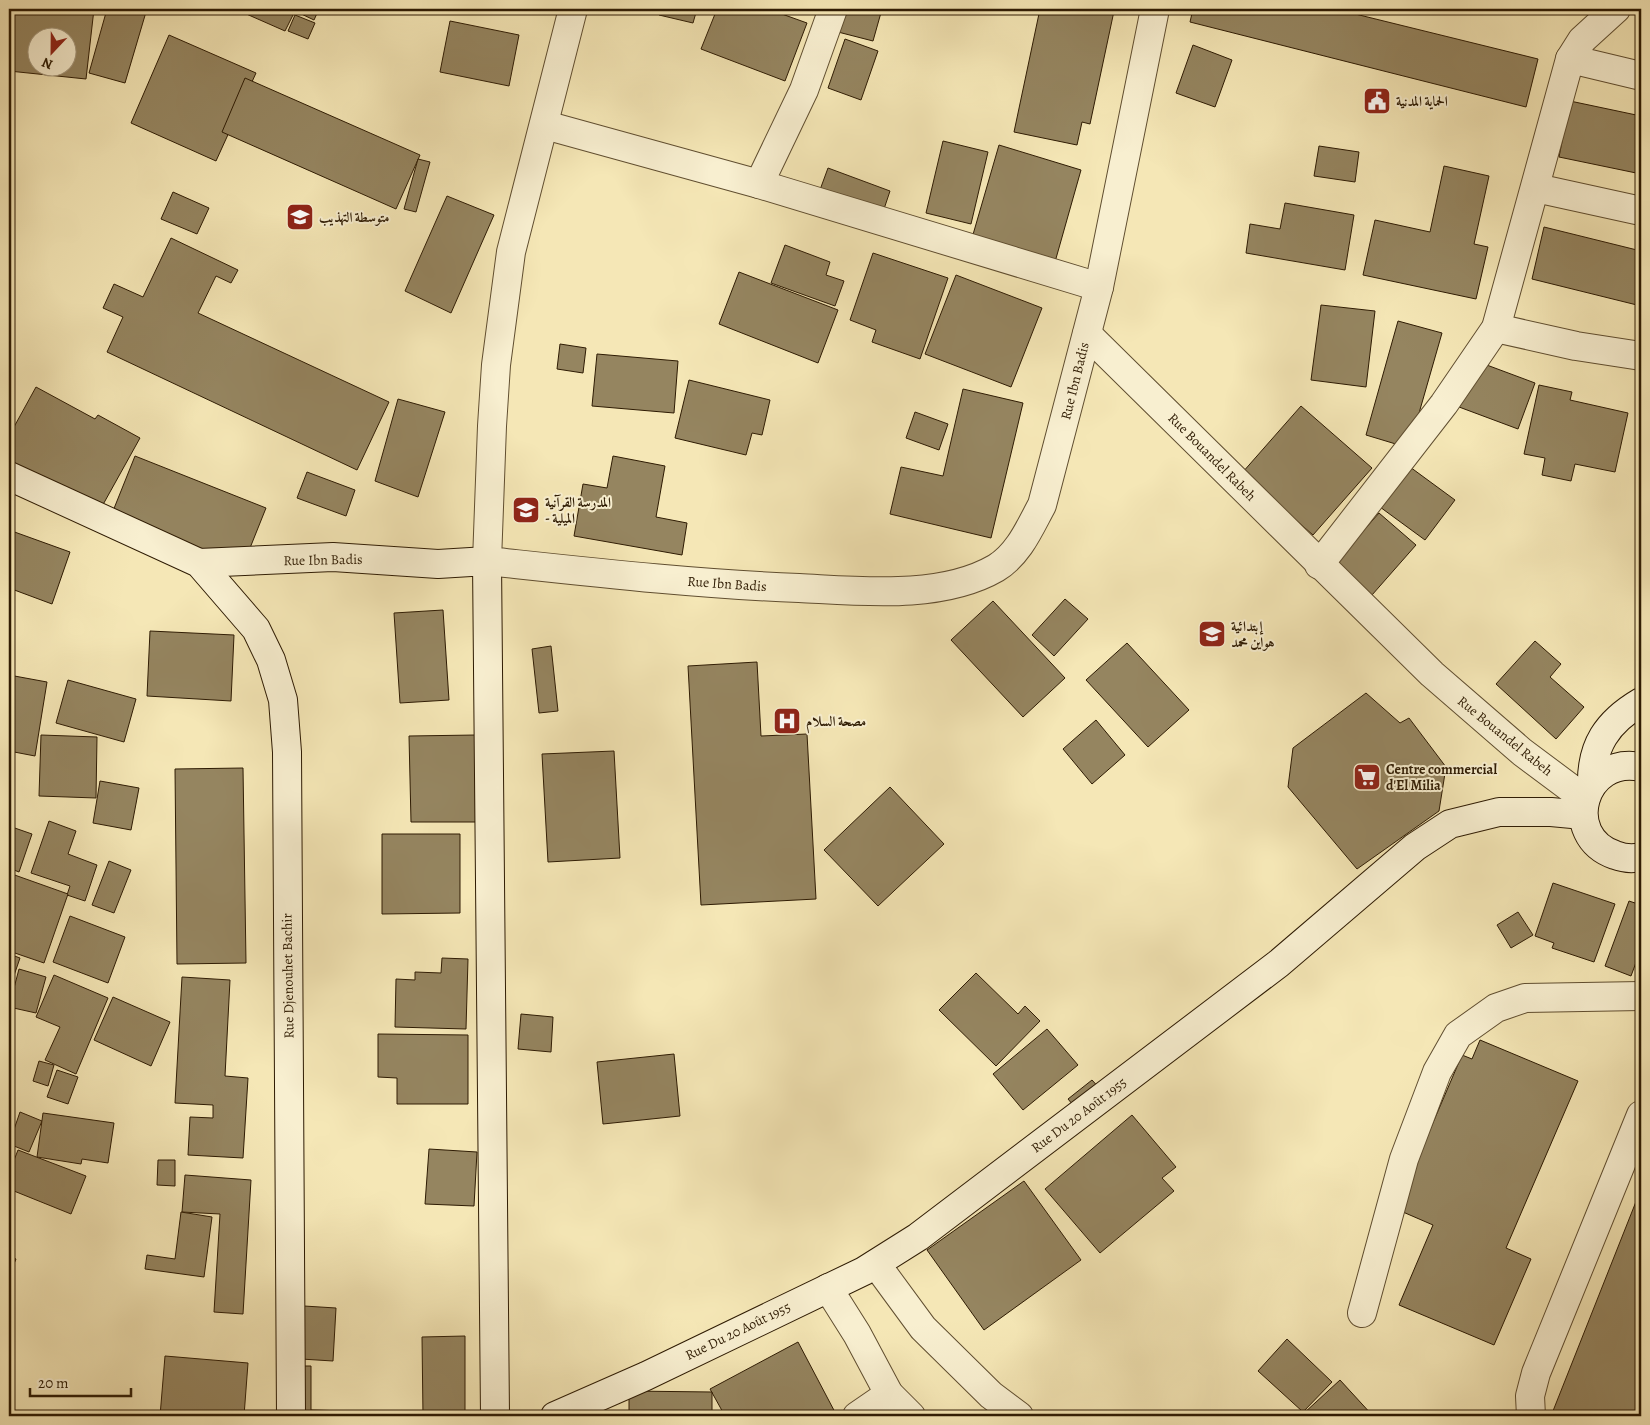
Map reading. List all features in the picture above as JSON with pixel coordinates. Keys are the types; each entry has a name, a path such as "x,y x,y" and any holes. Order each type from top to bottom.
{"street":[{"path":"495,1416 490,759 486,562 492,426 511,252 545,125 573,9"},
{"path":"759,184 804,90 833,9"},
{"path":"1087,334 1099,287 1155,9"},
{"path":"1319,565 1444,404 1496,328 1570,59 1582,40 1616,9"},
{"path":"1570,59 1641,76"},
{"path":"545,125 759,184 1099,287"},
{"path":"1536,188 1641,211"},
{"path":"1496,328 1576,346 1641,356"},
{"name":"Rue Ibn Badis","path":"199,563 333,557 438,564 486,562 749,586 887,591 925,588 962,582 996,568 1010,557 1026,536 1042,505 1087,334"},
{"name":"Rue Bouandel Rabeh","path":"1087,334 1319,565 1432,674 1522,752 1587,800"},
{"path":"9,476 199,563"},
{"name":"Rue Djenouhet Bachir","path":"199,563 256,629 271,660 283,700 287,771 290,1416"},
{"path":"1641,702 1606,730 1595,751 1587,800 1586,829 1594,842 1606,852 1621,858 1641,857"},
{"path":"1587,800 1602,774 1616,766 1641,767"},
{"name":"Rue Du 20 Août 1955","path":"555,1416 646,1376 828,1288 876,1264 918,1237 1271,970 1415,847 1450,824 1499,812 1542,811 1587,800"},
{"path":"1362,1313 1404,1158 1437,1072 1458,1035 1496,1008 1525,998 1641,996"},
{"path":"1531,1416 1530,1396 1536,1374 1641,1115"},
{"path":"876,1264 923,1328 991,1395 1019,1416"},
{"path":"828,1288 857,1334 889,1394 912,1416"},
{"path":"857,1416 889,1394"}],"building":[{"path":"12,9 94,9 86,79 76,78 78,78 78,28 28,28 28,73 9,71"},
{"path":"107,9 135,9 146,12 125,83 89,73"},
{"path":"235,9 319,9 314,20 295,11 285,31"},
{"path":"660,9 697,9 693,23 659,15"},
{"path":"717,9 768,9 807,23 785,81 701,49"},
{"path":"844,9 882,9 873,41 838,32"},
{"path":"1040,9 1104,9 1114,11 1090,124 1082,122 1077,145 1014,132"},
{"path":"1193,9 1335,9 1538,59 1526,107 1190,22"},
{"path":"295,15 315,23 308,39 288,31"},
{"path":"450,21 519,35 509,86 440,72"},
{"path":"169,35 256,73 216,161 131,123"},
{"path":"845,39 878,51 861,100 828,88"},
{"path":"1193,45 1232,60 1215,107 1176,93"},
{"path":"245,78 420,155 396,209 222,132"},
{"path":"1570,101 1641,116 1641,174 1559,157"},
{"path":"943,141 988,152 971,224 926,213"},
{"path":"999,145 1081,170 1055,262 972,238"},
{"path":"1319,146 1359,152 1355,182 1314,176"},
{"path":"418,159 430,162 416,212 404,209"},
{"path":"1444,166 1489,176 1474,244 1488,247 1476,299 1363,275 1375,220 1430,232"},
{"path":"828,168 890,191 880,221 817,198"},
{"path":"173,192 209,208 197,234 161,219"},
{"path":"447,196 494,215 451,313 405,291"},
{"path":"1285,203 1354,215 1345,270 1246,253 1250,224 1280,229"},
{"path":"1544,227 1641,251 1641,306 1532,279"},
{"path":"171,238 238,270 231,283 216,276 198,313 389,402 357,470 107,352 123,317 103,308 114,284 143,297"},
{"path":"785,245 830,262 826,275 844,281 835,306 771,283"},
{"path":"873,253 948,278 920,359 872,342 876,330 850,320"},
{"path":"739,272 838,310 818,363 719,324"},
{"path":"956,275 1042,308 1011,387 925,354"},
{"path":"1321,305 1375,311 1366,387 1311,380"},
{"path":"1398,321 1442,333 1409,448 1366,435"},
{"path":"560,344 586,348 583,373 557,369"},
{"path":"597,354 678,361 674,413 592,406"},
{"path":"1468,358 1535,383 1518,429 1451,404"},
{"path":"689,380 770,400 762,435 752,433 746,455 675,438"},
{"path":"1539,385 1572,392 1570,400 1628,413 1615,472 1575,464 1571,481 1542,475 1545,458 1524,454"},
{"path":"36,387 95,419 98,415 140,438 100,510 9,461 9,436"},
{"path":"963,389 1023,403 991,538 890,514 901,467 943,476"},
{"path":"398,399 445,412 418,497 375,481"},
{"path":"1301,406 1372,468 1313,535 1242,473"},
{"path":"915,412 948,424 939,450 906,438"},
{"path":"135,456 266,508 242,568 111,516"},
{"path":"613,456 665,466 656,517 687,523 682,555 574,536 583,484 607,488"},
{"path":"1410,467 1455,500 1425,540 1380,507"},
{"path":"307,472 355,490 346,516 297,498"},
{"path":"1379,513 1416,545 1372,595 1335,563"},
{"path":"9,530 70,552 52,604 9,588"},
{"path":"1065,599 1088,619 1054,656 1032,635"},
{"path":"993,601 1065,678 1023,717 951,640"},
{"path":"443,610 449,700 400,703 394,613"},
{"path":"150,631 234,635 231,701 147,696"},
{"path":"1535,641 1561,664 1550,677 1584,707 1556,739 1496,684"},
{"path":"1127,643 1189,710 1148,747 1086,680"},
{"path":"551,646 558,711 539,713 532,649"},
{"path":"757,662 761,736 807,734 816,899 701,905 688,666"},
{"path":"9,675 47,682 35,756 9,751"},
{"path":"68,680 136,699 124,742 56,723"},
{"name":"Centre commercial d'El Milia","path":"1366,693 1400,723 1409,718 1446,767 1439,811 1357,869 1288,787 1293,748"},
{"path":"1096,720 1125,755 1092,784 1063,749"},
{"path":"41,735 97,737 96,798 39,796"},
{"path":"476,735 478,822 411,822 409,736"},
{"path":"614,751 620,858 548,862 542,754"},
{"path":"243,768 246,963 177,964 175,769"},
{"path":"100,781 139,788 131,830 93,823"},
{"path":"890,787 944,844 878,906 824,850"},
{"path":"49,821 76,831 68,854 97,865 85,901 67,895 70,886 31,873"},
{"path":"9,826 32,834 19,872 9,868"},
{"path":"382,834 460,834 460,913 382,914"},
{"path":"109,861 131,870 114,913 92,905"},
{"path":"9,873 68,894 44,963 9,951"},
{"path":"1553,883 1615,904 1594,962 1552,948 1554,943 1535,936"},
{"path":"1629,901 1641,905 1641,949 1631,976 1605,966"},
{"path":"1518,912 1533,935 1511,948 1497,925"},
{"path":"70,916 125,937 108,983 53,962"},
{"path":"9,954 20,958 9,990"},
{"path":"442,958 468,959 466,1029 395,1027 396,979 415,980 415,972 441,973"},
{"path":"19,969 46,977 36,1013 9,1007"},
{"path":"976,973 1018,1014 1025,1006 1040,1021 996,1066 939,1010"},
{"path":"54,975 108,998 76,1074 45,1060 60,1027 36,1017"},
{"path":"182,977 230,980 225,1076 248,1078 243,1158 188,1155 190,1117 213,1118 213,1105 175,1103"},
{"path":"113,997 170,1022 151,1066 94,1040"},
{"path":"521,1014 553,1017 551,1052 518,1049"},
{"path":"1047,1029 1078,1065 1023,1110 993,1074"},
{"path":"378,1034 468,1035 468,1104 397,1104 397,1078 378,1077"},
{"path":"1480,1040 1578,1081 1506,1248 1531,1259 1494,1345 1399,1305 1433,1225 1396,1209 1462,1055 1472,1059"},
{"path":"674,1054 680,1116 603,1124 597,1062"},
{"path":"39,1061 54,1065 48,1086 33,1081"},
{"path":"57,1070 78,1077 68,1104 47,1097"},
{"path":"1092,1080 1102,1091 1078,1111 1068,1099"},
{"path":"9,1112 13,1114 9,1123"},
{"path":"20,1112 42,1121 29,1152 9,1144"},
{"path":"43,1113 114,1123 108,1163 82,1159 81,1164 37,1157"},
{"path":"1132,1115 1176,1167 1162,1178 1174,1191 1100,1253 1045,1189"},
{"path":"429,1149 477,1152 474,1206 425,1204"},
{"path":"18,1150 86,1176 71,1214 9,1189 9,1173"},
{"path":"158,1160 175,1160 175,1186 157,1185"},
{"path":"185,1175 251,1180 243,1314 214,1312 220,1214 182,1212"},
{"path":"1024,1181 1081,1260 984,1330 927,1250"},
{"path":"1641,1189 1641,1410 1639,1416 1551,1416"},
{"path":"181,1212 212,1217 204,1277 145,1269 147,1255 175,1259"},
{"path":"9,1256 16,1259 9,1276"},
{"path":"288,1305 336,1308 333,1361 285,1358"},
{"path":"465,1336 465,1416 423,1416 422,1337"},
{"path":"1287,1339 1332,1382 1303,1412 1258,1371"},
{"path":"798,1342 837,1416 725,1416 710,1389"},
{"path":"165,1356 248,1363 244,1416 160,1416"},
{"path":"292,1366 311,1366 311,1410 385,1412 385,1416 291,1416"},
{"path":"1340,1380 1373,1416 1305,1416 1303,1414"},
{"path":"629,1391 712,1392 712,1416 629,1416"}],"place":[{"name":"الحماية المدنية","path":"1377,101"},
{"name":"متوسطة التهذيب","path":"300,217"},
{"name":"المدرسة القرآنية - الميلية","path":"526,510"},
{"name":"إبتدائية هواين محمد","path":"1212,634"},
{"name":"مصحة السلام","path":"787,721"},
{"name":"Centre commercial d'El Milia","path":"1367,777"}]}
